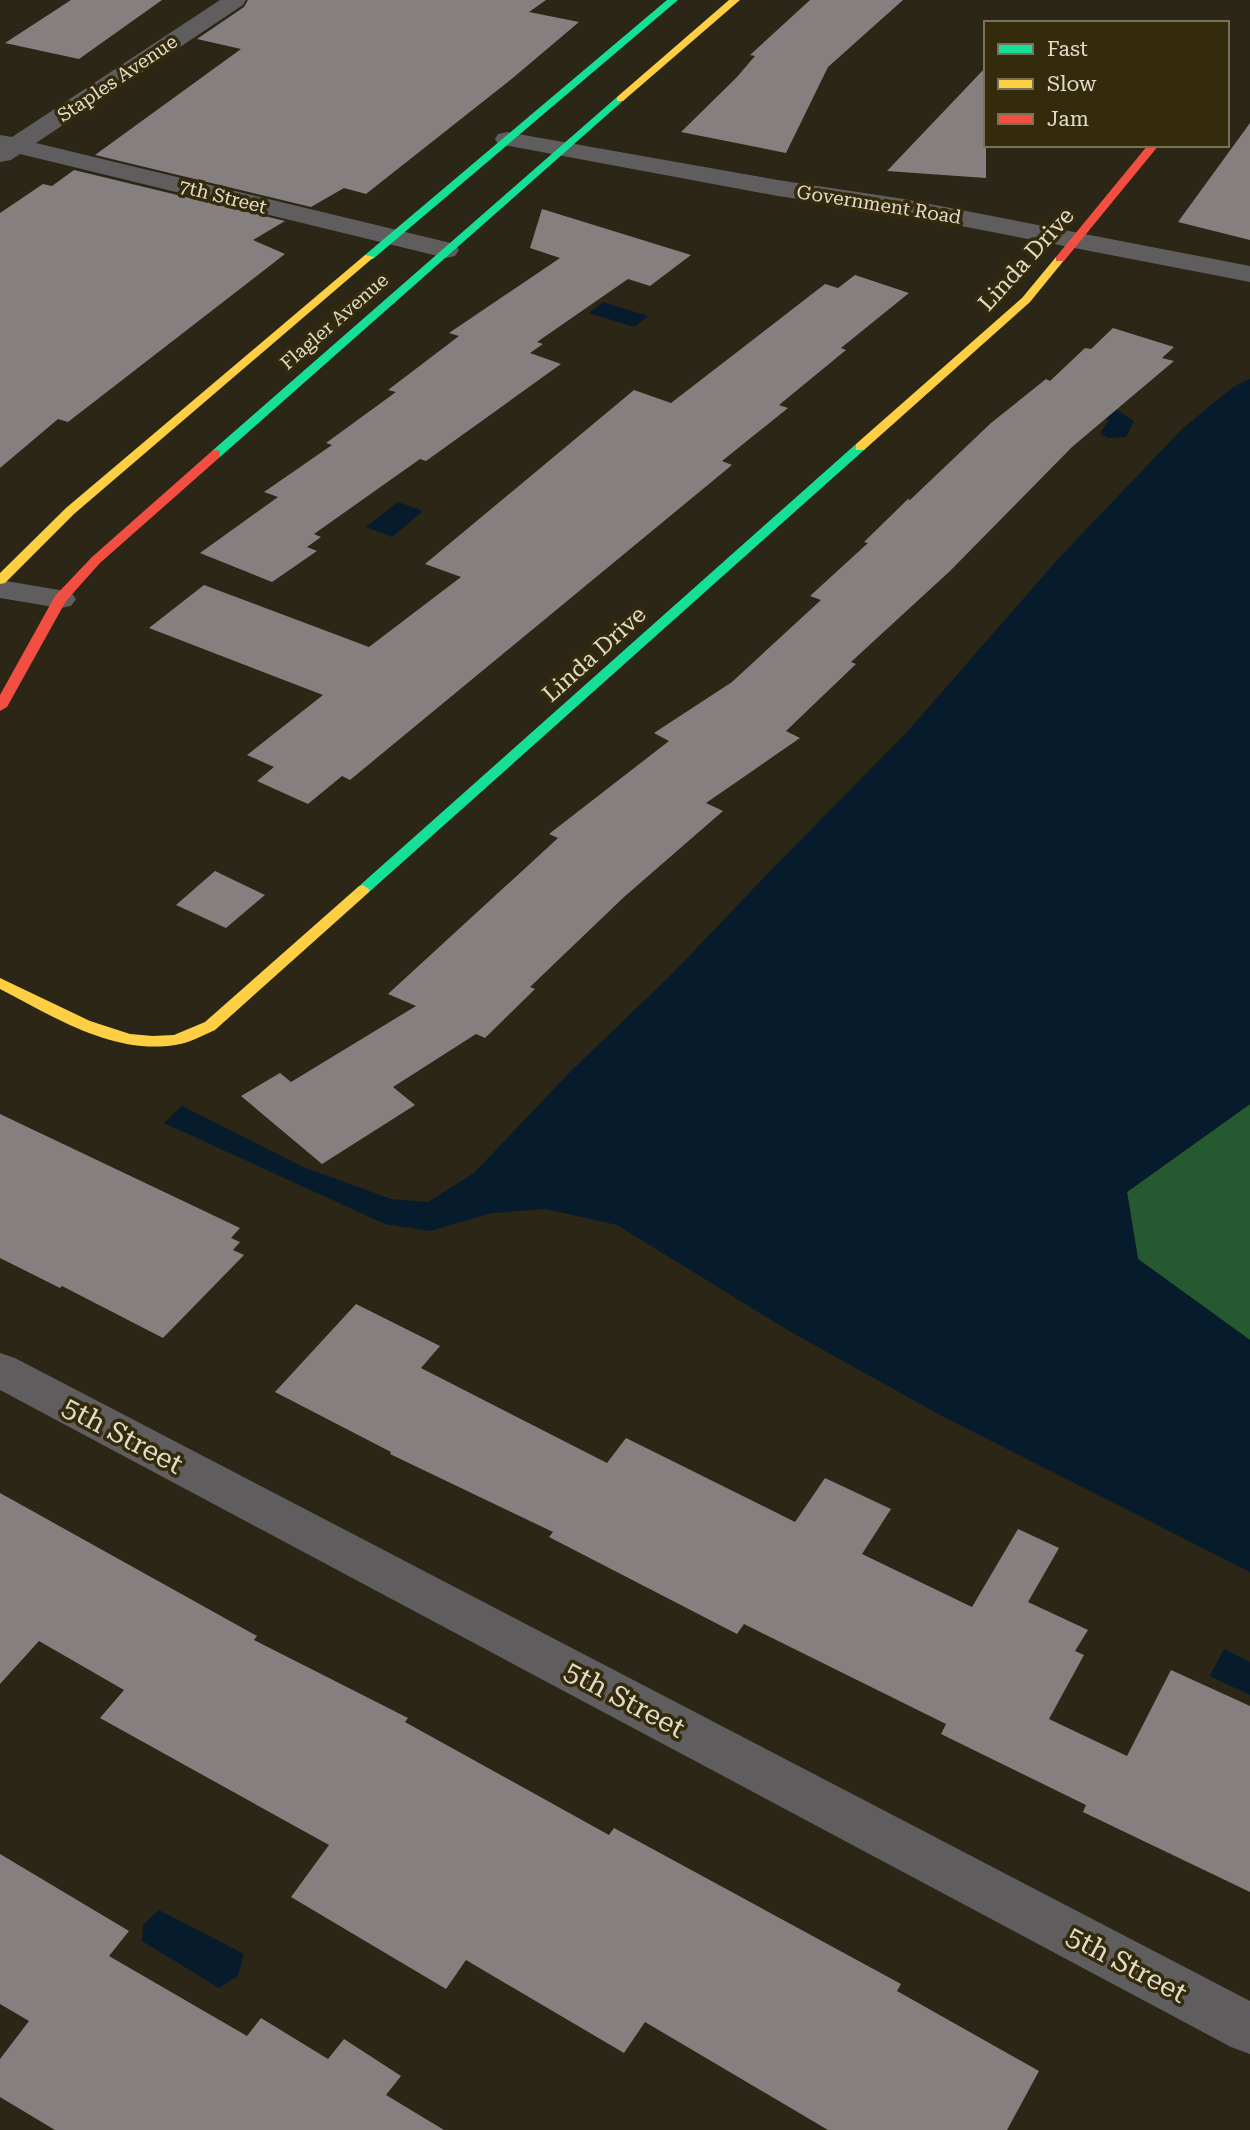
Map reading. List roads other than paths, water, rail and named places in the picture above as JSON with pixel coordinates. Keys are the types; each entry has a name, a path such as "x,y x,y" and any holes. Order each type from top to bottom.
{"main road":[{"name":"Flagler Avenue","path":"0,580 70,511 673,0"},
{"name":"Flagler Avenue","path":"0,707 60,599 115,542 735,0"},
{"name":"Linda Drive","path":"0,984 72,1017 135,1041 171,1041 210,1026 1016,309 1152,147"}],"street":[{"name":"Staples Avenue","path":"5,148 234,0"},
{"name":"Government Road","path":"507,139 562,151 904,206 1250,274"},
{"name":"7th Street","path":"5,148 446,250"},
{"path":"0,589 60,599"},
{"name":"5th Street","path":"0,1370 1250,2029"}],"water":[{"path":"603,302 648,316 634,327 589,313"},
{"path":"1250,379 1250,1104 1127,1192 1138,1259 1250,1340 1250,1572 942,1416 791,1332 617,1225 546,1209 492,1213 430,1231 385,1224 164,1123 182,1106 303,1167 391,1199 428,1202 474,1173 570,1072 672,974 908,731 1058,559 1182,429 1233,387"},
{"path":"1116,409 1134,421 1126,437 1108,438 1100,434 1109,420 1103,417"},
{"path":"398,502 423,511 392,537 366,527"},
{"path":"1224,1649 1250,1662 1250,1695 1210,1676"},
{"path":"159,1910 244,1954 238,1976 219,1988 142,1941 143,1925"}]}
